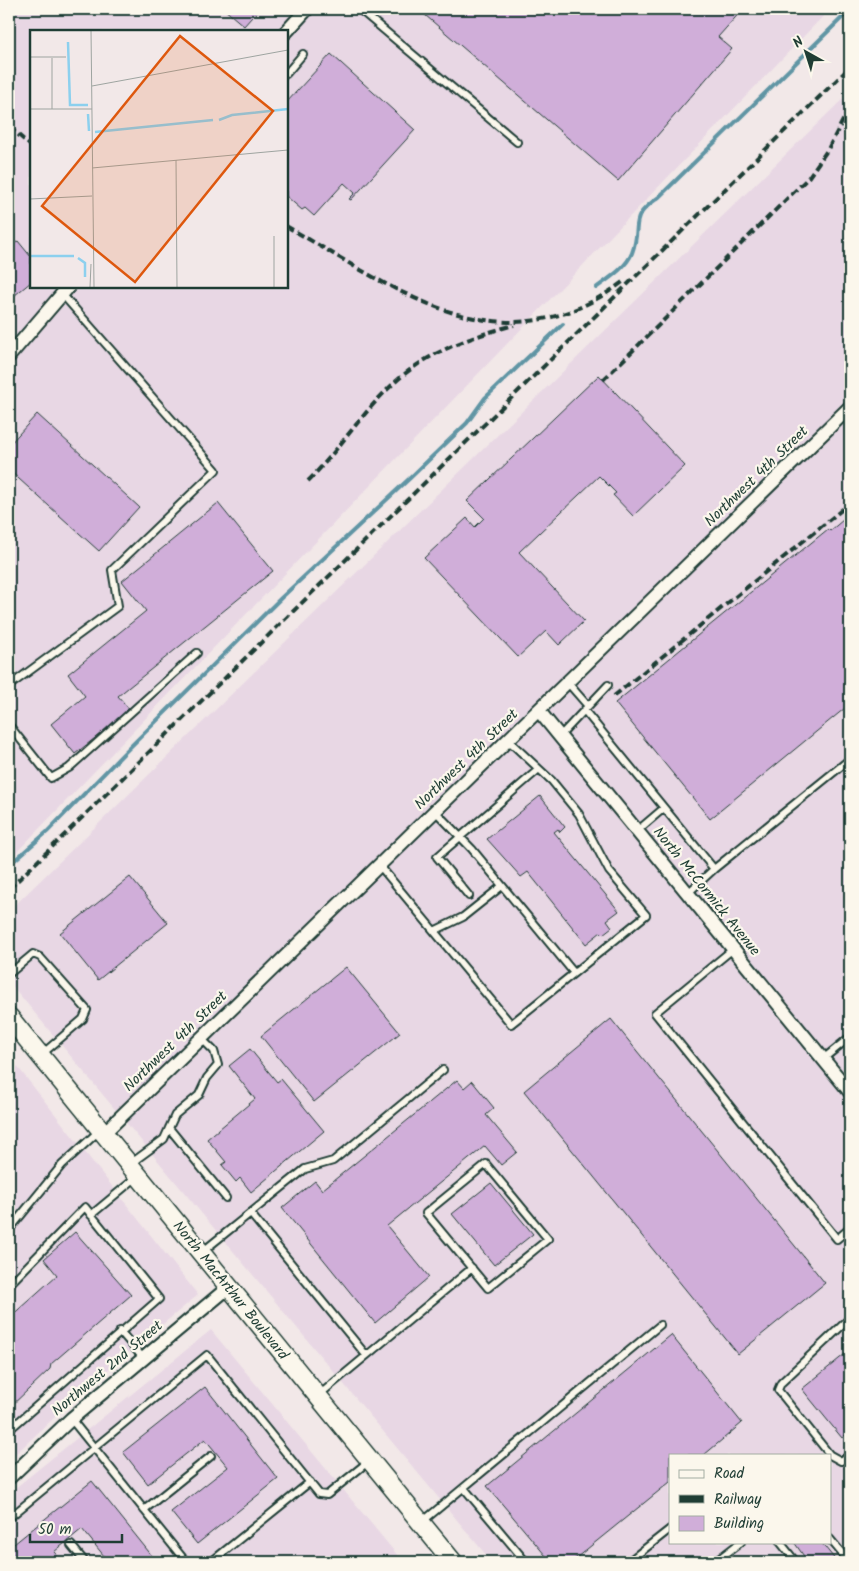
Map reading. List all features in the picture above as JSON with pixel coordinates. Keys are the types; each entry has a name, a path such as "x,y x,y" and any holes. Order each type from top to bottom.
{"main road":[{"name":"North MacArthur Boulevard","path":"9,1017 453,1562"}],"street":[{"path":"288,30 306,9"},
{"path":"9,356 65,290"},
{"name":"Northwest 4th Street","path":"102,1132 436,812 850,407"},
{"name":"North McCormick Avenue","path":"539,711 850,1092"},
{"name":"Northwest 2nd Street","path":"9,1478 71,1419 229,1287"}],"lane":[{"path":"360,9 516,142"},
{"path":"288,72 303,54"},
{"path":"9,686 118,606 112,570 216,470 65,290"},
{"path":"9,725 51,778 69,768 197,653"},
{"path":"568,683 664,808 714,869"},
{"path":"560,736 608,685"},
{"path":"380,866 511,1024 646,915 609,871 579,814 539,769 508,741"},
{"path":"688,893 714,869 850,759"},
{"path":"469,896 437,858 539,769"},
{"path":"637,831 664,808"},
{"path":"436,812 460,836 574,973"},
{"path":"434,931 463,917 502,886"},
{"path":"733,949 655,1013 837,1238 850,1228"},
{"path":"9,974 33,954 40,957 87,1010 83,1019 40,1056"},
{"path":"823,1059 850,1036"},
{"path":"91,1215 164,1139 175,1115 199,1095 207,1078 218,1065 214,1051 201,1038"},
{"path":"201,1253 305,1169 333,1161 443,1070"},
{"path":"169,1128 226,1198"},
{"path":"9,1230 62,1165 102,1132"},
{"path":"486,1164 548,1239 488,1288 472,1268 426,1213 486,1164"},
{"path":"9,1285 85,1207 158,1299 120,1330 9,1430"},
{"path":"250,1213 366,1355"},
{"path":"318,1396 472,1268"},
{"path":"829,1454 778,1390 781,1383 850,1318"},
{"path":"421,1523 660,1325"},
{"path":"120,1330 143,1358"},
{"path":"9,1518 207,1355 319,1494 327,1494 370,1460"},
{"path":"71,1419 186,1562"},
{"path":"832,1456 841,1461 850,1455"},
{"path":"144,1510 210,1456"},
{"path":"211,1562 310,1482"},
{"path":"464,1488 526,1562"},
{"path":"628,1562 669,1530"},
{"path":"832,1541 849,1562"},
{"path":"715,1562 738,1544"},
{"path":"782,1544 796,1562"},
{"path":"71,1545 85,1562"}],"shaded area":[{"path":"9,9 830,9 9,860"},
{"path":"850,92 850,1562 492,1562 9,982 9,911"},
{"path":"9,1056 198,1295 87,1387 9,1460"},
{"path":"211,1330 403,1562 9,1562 9,1493"}],"building":[{"path":"224,9 259,9 244,26"},
{"path":"418,9 743,9 718,37 732,49 618,181"},
{"path":"331,54 415,130 351,200 349,199 355,193 344,183 314,216 305,208 302,210 288,198 288,101"},
{"path":"18,241 30,256 30,283 9,300 9,248"},
{"path":"599,375 685,466 633,516 613,495 616,493 599,476 519,552 584,621 559,645 546,631 518,657 424,558 467,518 475,527 484,518 467,501"},
{"path":"37,414 139,507 99,551 9,470 9,445"},
{"path":"218,503 273,571 118,696 130,710 75,754 51,724 85,696 68,674 146,611 122,581"},
{"path":"850,514 850,704 710,819 615,703 828,529 830,531"},
{"path":"540,796 565,827 560,832 558,829 554,832 619,911 607,920 612,927 603,934 601,932 586,944 528,872 521,877 487,839"},
{"path":"130,877 168,923 98,980 60,933"},
{"path":"346,967 400,1033 314,1102 261,1036"},
{"path":"611,1019 825,1283 738,1354 524,1091"},
{"path":"250,1049 277,1082 281,1079 324,1131 251,1192 240,1178 236,1182 222,1165 226,1162 207,1139 255,1099 229,1066"},
{"path":"457,1080 464,1088 472,1081 494,1108 486,1115 517,1152 501,1165 485,1146 387,1226 429,1277 375,1323 282,1208 315,1181 322,1190"},
{"path":"491,1183 533,1234 494,1265 452,1214"},
{"path":"75,1232 131,1295 51,1364 50,1369 9,1408 9,1318 57,1275 44,1259"},
{"path":"671,1335 742,1423 705,1454 669,1454 669,1483 571,1562 551,1562 487,1486"},
{"path":"850,1350 850,1431 842,1438 802,1389"},
{"path":"205,1387 278,1479 197,1544 171,1512 228,1467 205,1439 148,1484 123,1452"},
{"path":"92,1481 157,1562 109,1562 82,1529 54,1552 63,1562 14,1562 9,1556 9,1548"},
{"path":"795,1544 823,1544 837,1562 808,1562"}],"waterway":[{"path":"596,288 626,264 632,253 637,223 642,211 659,197 850,10"},
{"path":"9,865 47,832 281,598 467,423 485,398 563,324"}],"railway":[{"path":"9,889 850,67"},
{"path":"603,380 808,178 828,149 850,107"},
{"path":"9,127 30,145"},
{"path":"288,227 408,295 450,312 492,321 535,320 579,308 624,281"},
{"path":"308,481 370,408 405,374 434,355 449,348 481,335 514,325"},
{"path":"614,696 850,503"}]}
